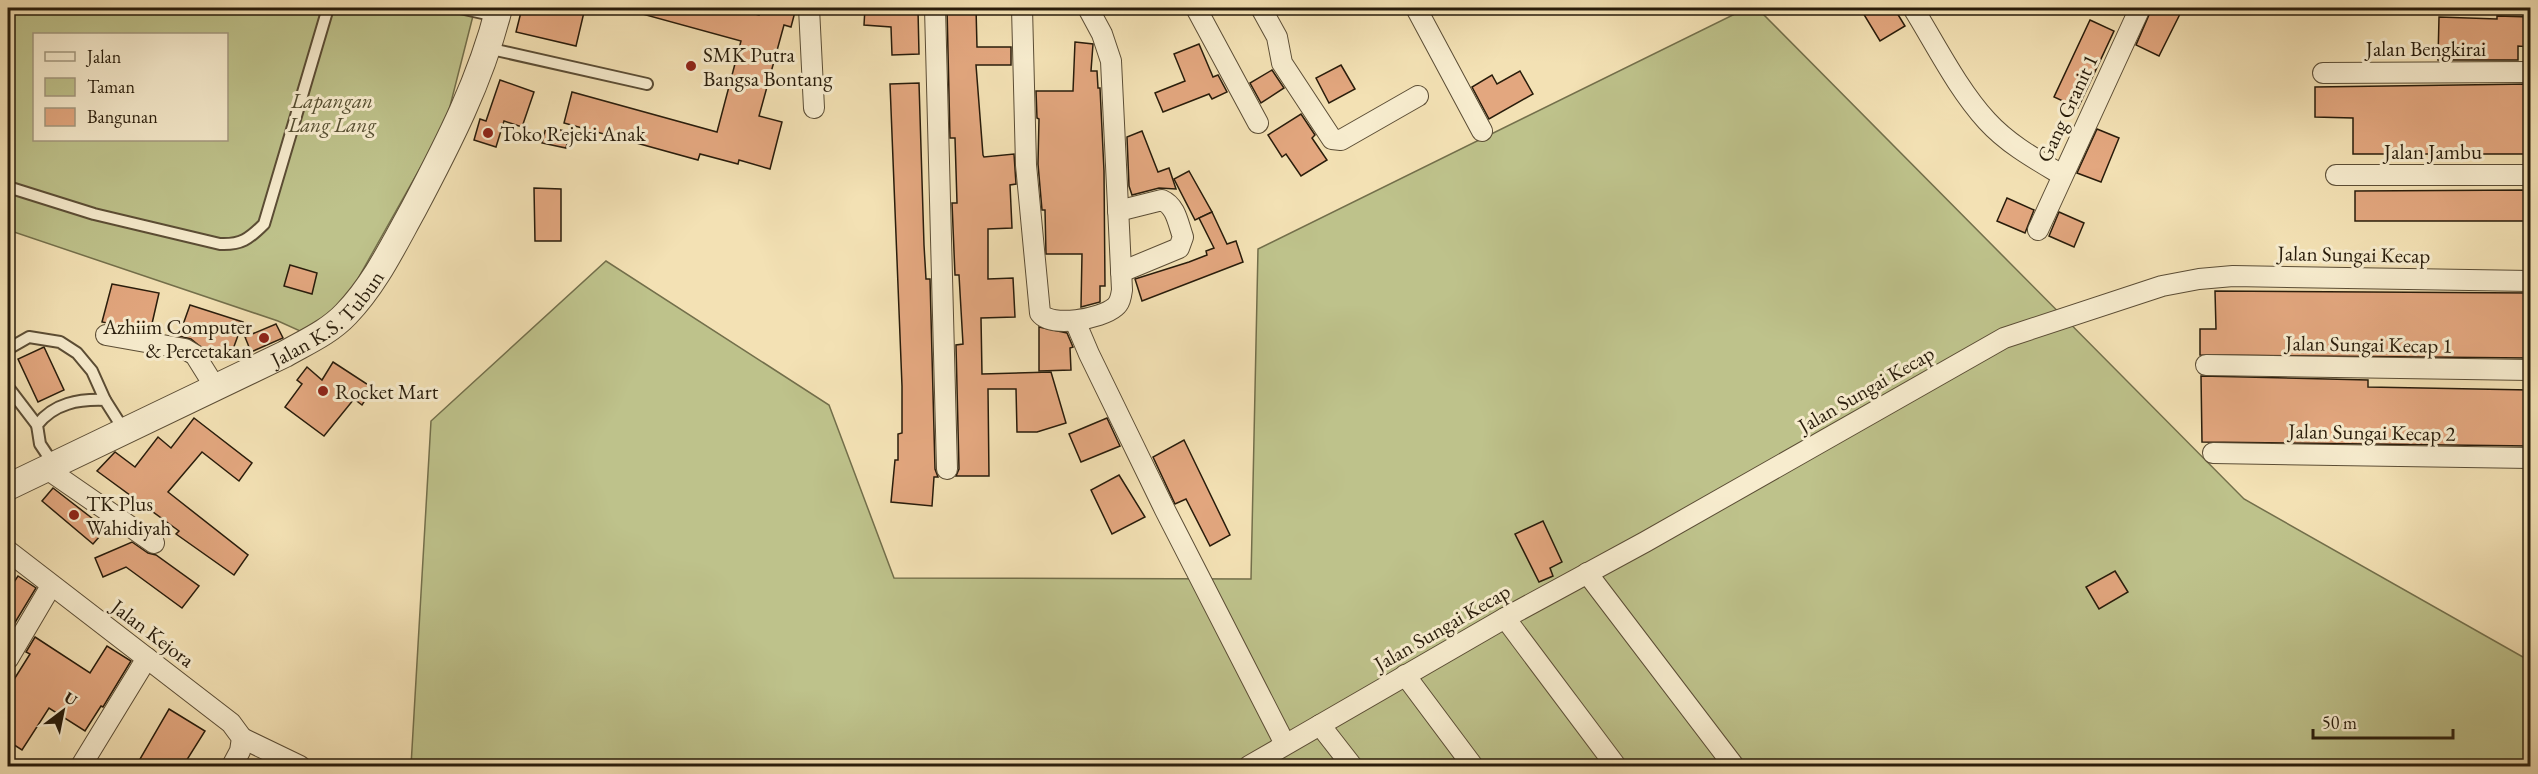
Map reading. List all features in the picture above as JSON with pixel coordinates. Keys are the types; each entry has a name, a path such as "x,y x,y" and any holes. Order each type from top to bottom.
{"street":[{"path":"809,8 814,108"},
{"path":"934,8 947,469"},
{"path":"1022,8 1026,165 1040,313 1046,319 1075,321 1105,313 1115,307 1122,290 1111,61 1102,34 1088,8"},
{"path":"1196,8 1258,123"},
{"path":"1261,8 1277,37 1282,63 1332,139 1341,140 1418,96"},
{"path":"1416,8 1482,131"},
{"path":"1913,8 1971,103 1988,122 2026,154 2062,175"},
{"name":"Gang Granit 1","path":"2038,230 2140,8"},
{"name":"Jalan K.S. Tubun","path":"8,487 320,335 345,315 369,287 455,130 487,48 498,12"},
{"name":"Jalan Bengkirai","path":"2323,73 2530,72"},
{"name":"Jalan Jambu","path":"2336,175 2530,175"},
{"path":"1118,211 1162,200 1168,202 1173,207 1183,237 1179,248 1121,272"},
{"name":"Jalan Sungai Kecap","path":"1249,766 1505,618 2004,338 2162,286 2199,279 2233,276 2530,281"},
{"path":"1075,321 1165,510 1285,744"},
{"path":"106,335 185,349 195,355 215,387"},
{"name":"Jalan Sungai Kecap 1","path":"2206,365 2530,370"},
{"name":"Jalan Sungai Kecap 2","path":"2213,453 2530,458"},
{"path":"50,467 154,543"},
{"name":"Jalan Kejora","path":"8,551 231,723 242,738"},
{"path":"1587,573 1734,766"},
{"path":"8,659 51,586"},
{"path":"1505,618 1616,766"},
{"path":"89,764 147,658"},
{"path":"1405,675 1473,766"},
{"path":"1320,725 1352,766"},
{"path":"232,766 240,751 242,738 300,766"}],"lane":[{"path":"8,187 94,214 220,244 235,245 247,241 264,224 328,8"},
{"path":"460,8 498,12"},
{"path":"487,48 646,84"},
{"path":"8,349 29,337 60,342 77,353 92,371 105,400 124,431"},
{"path":"8,387 37,425 40,444 50,467"},
{"path":"37,425 52,411 66,404 87,400 105,400"}],"green space":[{"name":"Lapangan Lang Lang","path":"8,8 475,8 446,122 351,291 334,314 300,331 278,321 8,230"},
{"path":"1747,8 1757,8 2244,499 2530,661 2530,766 411,766 431,421 606,261 829,405 894,578 1251,579 1258,249"}],"building":[{"path":"522,8 585,8 576,46 516,32"},
{"path":"635,8 733,8 759,15 761,8 796,8 791,27 784,25 759,116 782,122 770,169 739,160 738,164 700,154 698,160 564,123 572,92 717,132 741,41 635,12"},
{"path":"865,8 918,10 919,54 892,55 891,27 864,25"},
{"path":"947,8 976,8 977,47 1011,47 1011,65 976,65 983,155 984,157 1014,154 1016,184 1010,185 1012,228 988,229 988,279 1013,278 1015,317 981,318 982,374 1051,372 1066,423 1037,432 1017,432 1016,389 988,389 989,476 956,476 959,469 956,345 963,344 959,275 955,275 952,203 957,203 955,138 950,138"},
{"path":"1860,8 1894,8 1905,26 1880,41"},
{"path":"2152,8 2183,8 2159,56 2136,45"},
{"path":"2497,16 2530,17 2530,47 2518,46 2518,60 2438,60 2439,17 2497,19"},
{"path":"2090,20 2114,31 2078,108 2054,97"},
{"path":"1075,42 1093,44 1091,71 1097,71 1098,88 1100,88 1104,171 1105,286 1100,286 1100,302 1081,307 1082,254 1046,254 1045,210 1042,210 1038,164 1039,119 1037,118 1036,91 1073,91"},
{"path":"1199,44 1213,77 1218,75 1227,92 1212,99 1209,94 1163,112 1155,93 1185,81 1174,54"},
{"path":"1341,65 1355,89 1329,103 1316,78"},
{"path":"1272,70 1284,88 1261,103 1250,83"},
{"path":"1520,71 1533,94 1489,119 1472,87 1492,75 1497,84"},
{"path":"500,80 534,92 522,127 504,121 496,147 474,140 480,119 486,121"},
{"path":"919,83 924,245 926,279 930,279 935,469 938,477 934,477 932,506 891,502 895,460 898,460 898,434 902,433 902,386 890,84"},
{"path":"2530,84 2530,154 2353,154 2353,118 2315,117 2315,87"},
{"path":"1301,114 1315,135 1312,138 1327,160 1301,176 1286,154 1282,157 1268,135"},
{"path":"546,127 570,132 566,148 542,143"},
{"path":"2097,129 2119,138 2101,182 2077,173"},
{"path":"1142,131 1158,172 1169,168 1176,189 1159,188 1132,195 1129,186 1127,137"},
{"path":"1189,171 1212,212 1195,220 1174,179"},
{"path":"534,188 561,189 561,241 535,241"},
{"path":"2530,190 2530,221 2355,221 2355,191"},
{"path":"2007,198 2034,210 2025,233 1997,221"},
{"path":"1212,212 1227,244 1236,241 1243,262 1142,301 1135,279 1207,255 1206,251 1214,248 1199,218"},
{"path":"2059,212 2084,223 2074,247 2049,236"},
{"path":"290,265 317,273 312,294 284,286"},
{"path":"112,284 159,293 151,328 129,323 128,327 102,322"},
{"path":"2215,291 2530,293 2530,358 2200,355 2200,329 2216,329"},
{"path":"190,305 243,322 229,360 208,353 191,339 179,336"},
{"name":"Azhiim Computer & Percetakan","path":"276,324 283,338 251,352 245,337"},
{"path":"1039,327 1067,333 1073,347 1070,348 1071,370 1039,371"},
{"path":"44,347 64,390 38,402 18,359"},
{"path":"333,362 373,388 362,405 354,399 324,436 285,407 302,384 297,380 307,367 322,380"},
{"path":"2201,376 2368,380 2368,387 2530,390 2530,446 2202,442"},
{"path":"194,418 252,463 239,481 202,452 168,492 248,555 234,575 176,534 179,531 97,471 115,452 135,467 158,437 171,448"},
{"path":"1107,418 1120,446 1081,462 1069,434"},
{"path":"1184,440 1230,535 1210,546 1186,499 1175,504 1153,457"},
{"path":"1119,475 1145,517 1112,534 1091,490"},
{"name":"TK Plus Wahidiyah","path":"53,488 106,529 93,544 42,501"},
{"path":"1543,521 1562,562 1550,568 1553,576 1539,582 1515,534"},
{"path":"132,542 148,553 156,555 199,586 182,608 126,567 103,577 95,558"},
{"path":"2115,571 2128,592 2099,609 2086,587"},
{"path":"18,576 36,588 8,634 8,591"},
{"path":"35,637 90,673 107,646 131,661 103,707 101,706 85,731 49,708 22,750 8,741 8,689 30,654 26,652"},
{"path":"169,709 205,731 183,766 136,766"}],"place":[{"name":"SMK Putra Bangsa Bontang","path":"691,66"},
{"name":"Toko Rejeki Anak","path":"488,133"},
{"name":"Azhiim Computer & Percetakan","path":"264,338"},
{"name":"Rocket Mart","path":"323,391"},
{"name":"TK Plus Wahidiyah","path":"74,515"}]}
